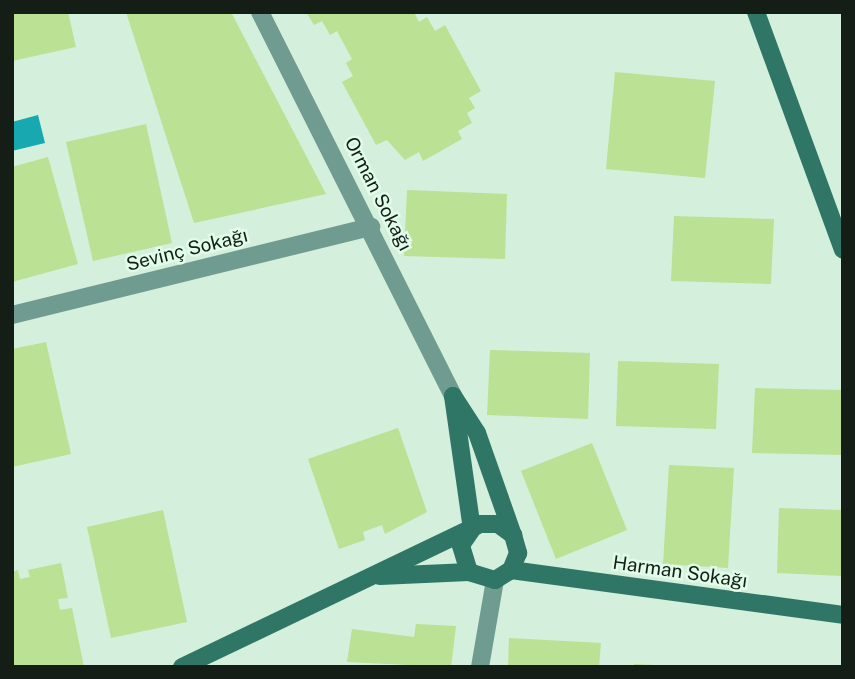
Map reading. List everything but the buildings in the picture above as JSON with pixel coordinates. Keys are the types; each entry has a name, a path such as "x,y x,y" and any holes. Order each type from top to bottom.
{"main road":[{"path":"756,12 843,250"},
{"path":"453,396 472,529 461,545 469,572"},
{"path":"366,577 469,572 495,580 511,570 518,553 513,535 477,433 453,396"},
{"path":"182,667 366,577 472,529 498,524 513,535"},
{"name":"Harman Sokağı","path":"511,570 843,615"}],"street":[{"name":"Orman Sokağı","path":"260,12 371,227 453,396"},
{"name":"Sevinç Sokağı","path":"12,315 371,227"},
{"path":"480,667 495,580"}],"water":[{"path":"38,115 45,143 12,151 12,122"}]}
